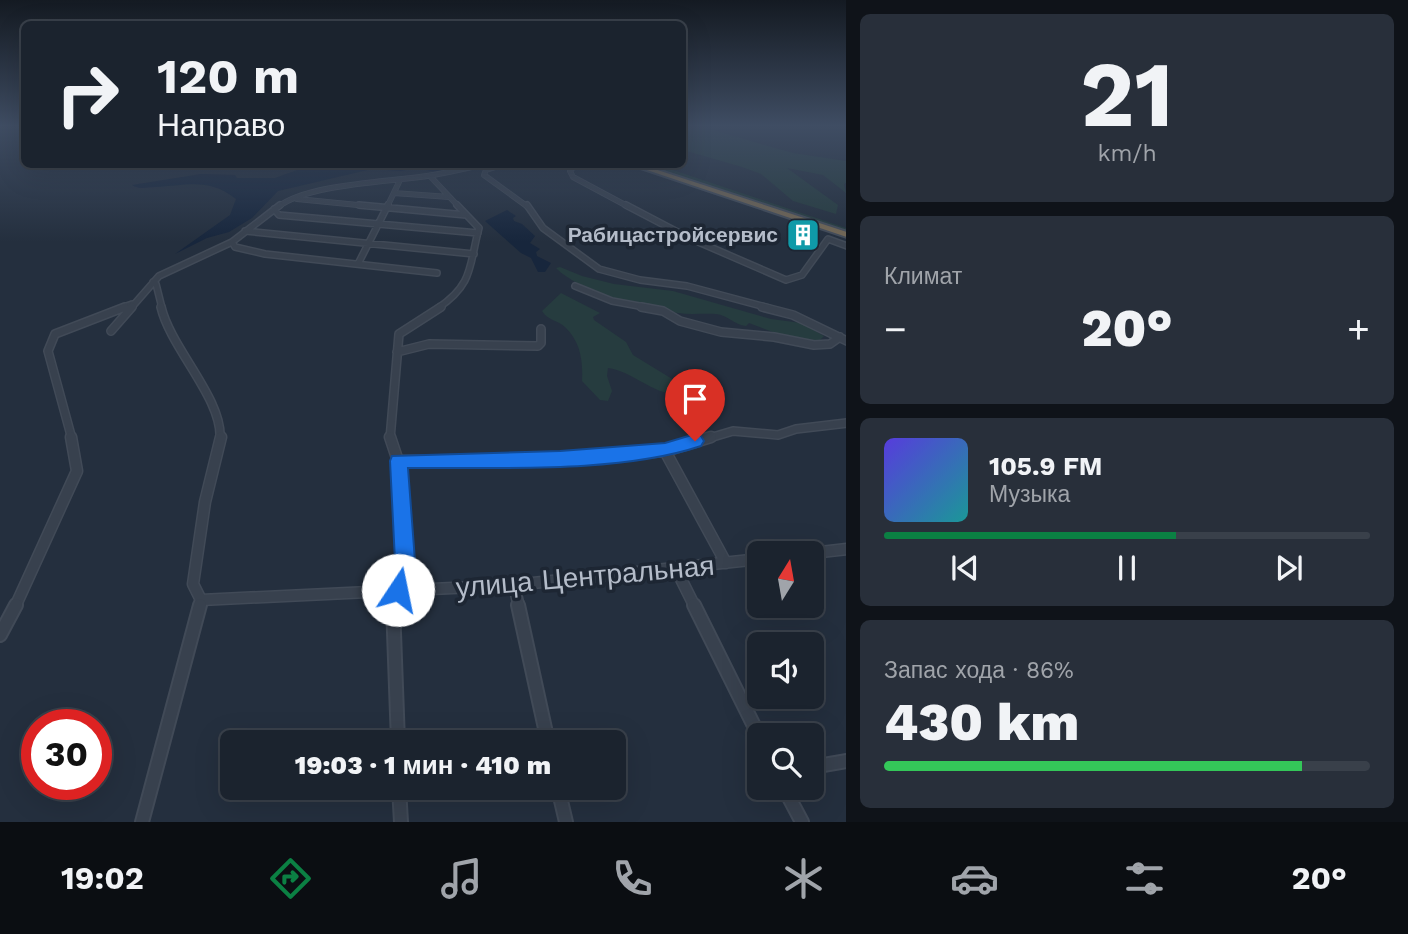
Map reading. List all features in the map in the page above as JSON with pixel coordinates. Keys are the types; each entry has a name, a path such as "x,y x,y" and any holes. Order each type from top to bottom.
{"highway":[{"path":"644,168 846,235"}],"street":[{"path":"111,331 159,276 232,242 274,209 296,196 467,168"},
{"path":"492,168 486,170 484,175 526,202 542,229 559,238 570,250 596,268 640,280 689,287 786,313 843,339"},
{"path":"573,168 570,171 573,177 687,237 786,280 802,275 828,239 846,246"},
{"path":"398,730 393,604 405,561 398,461 390,442 399,334 447,304 463,286 470,273 479,225 466,215 430,176"},
{"path":"358,264 400,180"},
{"path":"394,193 449,197"},
{"path":"296,196 296,199 466,215"},
{"path":"274,209 279,215 478,233"},
{"path":"245,231 474,254"},
{"path":"232,242 235,247 265,254 437,273"},
{"path":"142,822 201,600 194,591 193,584 205,502 221,433 203,384 192,372 163,315 156,284 153,282"},
{"path":"575,286 611,301 663,311 680,321 721,332 775,337 814,345 830,344 843,339"},
{"path":"0,635 27,584 77,471 74,447 48,351 55,334 135,303"},
{"path":"397,352 429,344 537,346 541,343 541,329"},
{"path":"398,461 560,459 665,450 733,431 778,435 796,429 846,423"},
{"path":"665,450 726,563"},
{"path":"824,552 846,549"},
{"name":"улица Центральная","path":"201,600 514,585 747,561"},
{"path":"676,569 753,723"},
{"path":"514,585 545,730"},
{"path":"824,765 846,761"},
{"path":"400,800 401,822"},
{"path":"561,800 566,822"},
{"path":"790,800 802,822"}],"green space":[{"path":"736,165 846,165 846,193 823,175 787,168 838,205 836,214 793,201 761,174"},
{"path":"649,168 667,168 846,228 846,231"},
{"path":"556,268 614,284 673,291 771,319 801,323 824,336 818,342 786,337 749,323 742,325 720,315 678,313 631,303 566,277"},
{"path":"561,293 600,313 593,317 594,320 626,342 633,355 682,385 687,393 665,392 608,368 607,376 612,391 608,401 600,400 582,381 581,360 575,339 565,327 542,311"}],"water":[{"path":"303,168 416,168 401,171 372,169 278,191 252,218 229,232 207,238 175,254 230,215 236,199 226,192 206,185 143,188 132,185 201,174 275,178"},
{"path":"416,168 458,168 436,172"},
{"path":"507,210 516,216 514,221 522,224 535,236 530,243 540,249 536,252 537,256 551,263 545,272 538,272 531,258 521,253 485,221"}],"place":[{"name":"Рабицастройсервис","path":"803,235"}],"route":[{"path":"398,590 405,561 398,461 560,459 665,450 695,441"}]}
